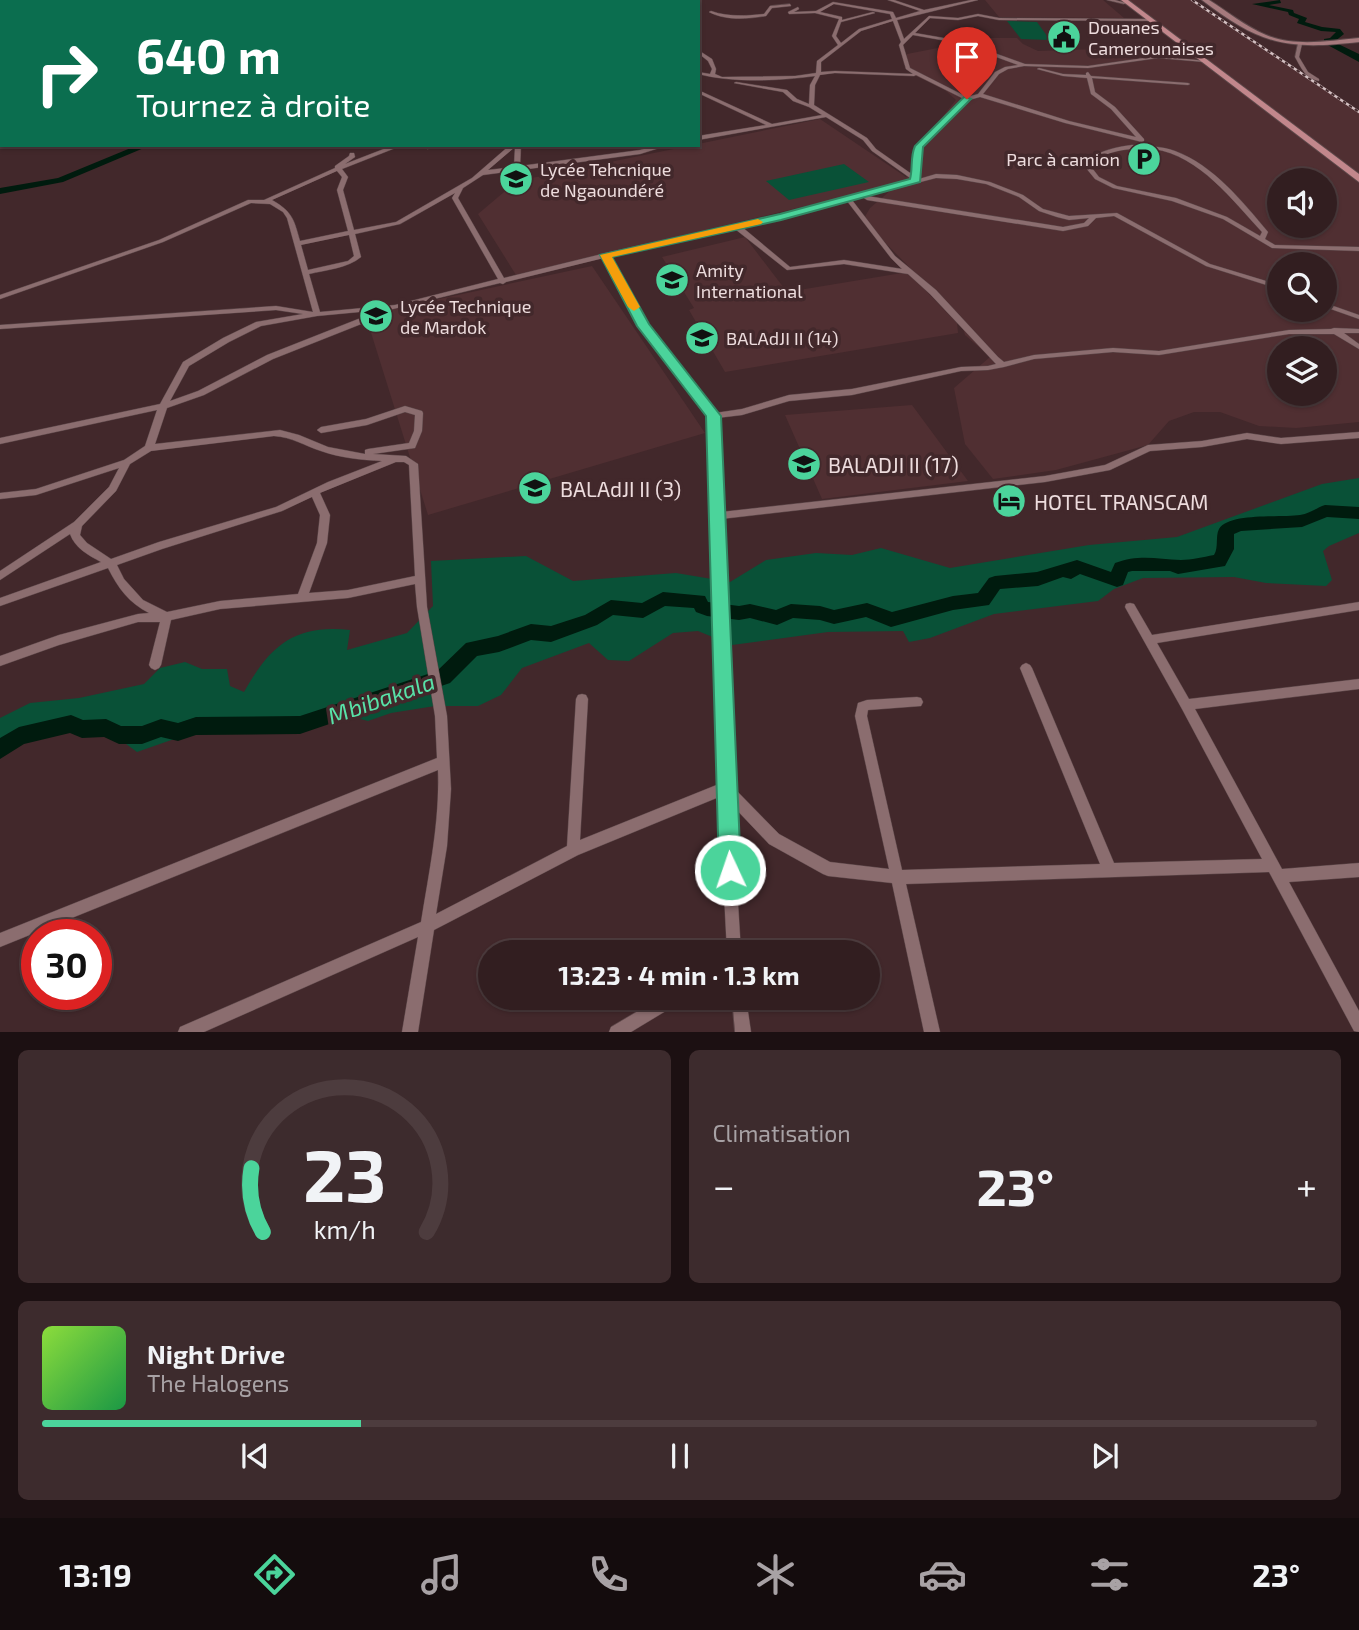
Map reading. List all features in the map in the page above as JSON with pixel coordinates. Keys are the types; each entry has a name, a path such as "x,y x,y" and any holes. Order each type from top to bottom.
{"main road":[{"path":"1124,2 1359,180"}],"street":[{"path":"890,0 929,17 958,19 978,15 999,19 1150,20"},
{"path":"811,106 813,88 820,73 820,59 860,30 976,0"},
{"path":"1109,0 1124,2"},
{"path":"1205,0 1265,37 1300,44 1359,40"},
{"path":"711,12 725,16 753,17 765,15 771,7 791,3 798,8 861,22"},
{"path":"798,8 789,12 817,12 838,3 892,13 903,42 904,62 915,75"},
{"path":"848,19 873,12"},
{"path":"903,42 929,17"},
{"path":"840,44 834,36 841,19"},
{"path":"914,34 959,42 1024,65 1063,75 1188,84"},
{"path":"1300,44 1297,57 1306,73 1317,80"},
{"path":"700,52 710,60 714,69 712,75 722,78 795,77 820,73 915,75 967,99"},
{"path":"915,179 918,173 916,154 919,146 967,99 979,95 997,73 1024,65 1087,66 1158,57 1204,61"},
{"path":"1087,66 1093,93 1113,108 1144,143"},
{"path":"700,73 785,91 795,100 811,106 865,139 874,150 915,179"},
{"path":"700,93 771,125"},
{"path":"979,95 1175,151 1208,172 1265,232 1262,239"},
{"path":"700,138 827,116"},
{"path":"1144,143 1100,153 1091,160 1089,168 1097,178 1115,187 1202,209 1274,247 1359,249"},
{"path":"0,297 161,241 237,205 250,201 266,201 395,147"},
{"path":"297,244 398,223 460,188 514,147"},
{"path":"516,147 517,169"},
{"path":"481,173 640,152 659,147"},
{"path":"338,169 352,154"},
{"path":"305,273 356,260 358,257 354,233 340,190 345,177 338,169"},
{"path":"149,448 163,405 186,364 259,324 317,314 395,307 606,255 849,200 915,179 936,176 972,179 1021,196 1050,214 1069,218 1104,214 1125,218 1196,259 1267,283"},
{"path":"460,188 455,198 503,282"},
{"path":"859,197 1063,229 1086,225 1093,217"},
{"path":"849,200 893,257 1004,365"},
{"path":"266,201 285,211 290,218 317,314"},
{"path":"737,227 789,269 844,262 910,272"},
{"path":"606,255 644,326 713,416 725,788 733,940"},
{"path":"0,441 201,394 270,357 395,307"},
{"path":"0,327 276,308 317,314"},
{"path":"1337,309 1359,317"},
{"path":"1333,330 1359,347"},
{"path":"713,416 742,412 789,398 852,392 938,373 1004,365 1034,357 1113,350 1159,353 1289,332 1359,331"},
{"path":"321,430 367,422 405,409 419,413 418,432 412,446 373,452 338,453"},
{"path":"0,496 36,492 127,462 149,448 274,432 292,433 316,446 338,453 406,459 414,464 422,607 441,716 445,789 440,846 410,1031"},
{"path":"718,516 1045,479 1107,468 1149,448 1202,444 1247,436 1281,441 1359,435"},
{"path":"0,602 279,509 396,459"},
{"path":"0,576 77,525 113,489 127,462"},
{"path":"302,597 322,543 325,515 315,492"},
{"path":"77,525 75,536 83,547 111,564 120,582 139,603 166,617"},
{"path":"0,661 138,618 166,617 220,605 348,594 421,579"},
{"path":"1148,640 1359,606"},
{"path":"1130,607 1186,705 1359,1026"},
{"path":"155,665 166,617"},
{"path":"1026,668 1110,871"},
{"path":"1186,705 1359,684"},
{"path":"573,850 582,699"},
{"path":"917,702 862,707 861,716 932,1031"},
{"path":"0,940 443,762"},
{"path":"185,1031 425,927 573,850 725,788"},
{"path":"725,788 774,839 828,869 899,877 1110,871 1359,870"},
{"path":"616,1031 653,1010"},
{"path":"740,1010 743,1031"}],"shaded area":[{"path":"985,0 1103,0 1124,18 999,17"},
{"path":"1128,0 1192,0 1359,112 1359,422 1296,428 1259,426 1220,412 1194,412 1169,421 1148,445 1056,470 993,479 965,444 954,388 990,357 965,335 960,319 863,220 870,208 898,184 516,275 478,214 517,181 683,147 700,147 700,144 820,119 906,177 913,170 923,141 956,100 945,90 914,75 903,63 907,54 989,38 1017,38 1038,51 1188,46"},
{"path":"745,237 787,292 908,272 957,323 958,333 725,372 689,310 694,308 662,257"},
{"path":"592,266 705,433 428,515 368,323 388,310"},
{"path":"912,405 968,481 822,499 785,415"}],"green space":[{"path":"1007,21 1037,22 1050,40 1021,39"},
{"path":"844,164 869,182 789,200 766,181"},
{"name":"Mbibakala","path":"1359,478 1359,533 1323,551 1332,580 1326,586 1266,583 1234,577 1143,578 1114,589 1098,601 994,614 930,638 909,642 903,631 828,632 732,645 698,631 673,633 629,661 608,660 589,643 522,668 501,695 478,706 435,706 391,713 368,721 337,713 297,731 197,731 137,752 107,730 55,720 0,751 0,718 30,703 79,698 144,684 160,668 185,662 202,669 227,669 230,686 244,692 274,651 299,635 330,629 350,630 347,650 407,633 433,606 431,561 526,556 573,581 676,573 730,582 766,560 816,553 852,555 881,548 950,568 1089,545 1177,537 1322,484"}],"waterway":[{"path":"1276,0 1279,2 1255,4 1291,11 1291,14 1305,19 1299,22 1321,29 1338,30 1341,34 1327,41 1357,56 1359,60"},
{"path":"0,191 60,180 142,147"},
{"name":"Mbibakala","path":"0,750 19,736 71,724 82,729 106,728 119,735 142,735 161,728 178,732 196,726 300,725 443,677 472,649 499,644 531,632 551,634 591,620 611,607 643,611 663,599 699,601 702,607 707,609 739,613 750,611 777,618 791,611 834,617 867,610 891,620 953,603 983,600 995,583 1038,579 1062,570 1071,572 1077,567 1117,580 1121,568 1131,564 1171,564 1178,567 1219,561 1226,549 1226,531 1237,526 1302,521 1325,511 1359,513"}],"railway":[{"path":"1192,0 1359,112"}],"slow traffic":[{"path":"634,307 606,255 758,222"}],"place":[{"name":"Douanes Camerounaises","path":"1064,37"},
{"name":"Parc à camion","path":"1144,159"},
{"name":"Lycée Tehcnique de Ngaoundéré","path":"516,179"},
{"name":"Amity International","path":"672,280"},
{"name":"Lycée Technique de Mardok","path":"376,316"},
{"name":"BALAdJI II (14)","path":"702,338"},
{"name":"BALADJI II (17)","path":"804,464"},
{"name":"BALAdJI II (3)","path":"535,488"},
{"name":"HOTEL TRANSCAM","path":"1009,501"}],"route":[{"path":"730,870 713,416 644,326 606,255 781,217 917,180 914,178 918,173 916,154 919,146 967,99"}]}
